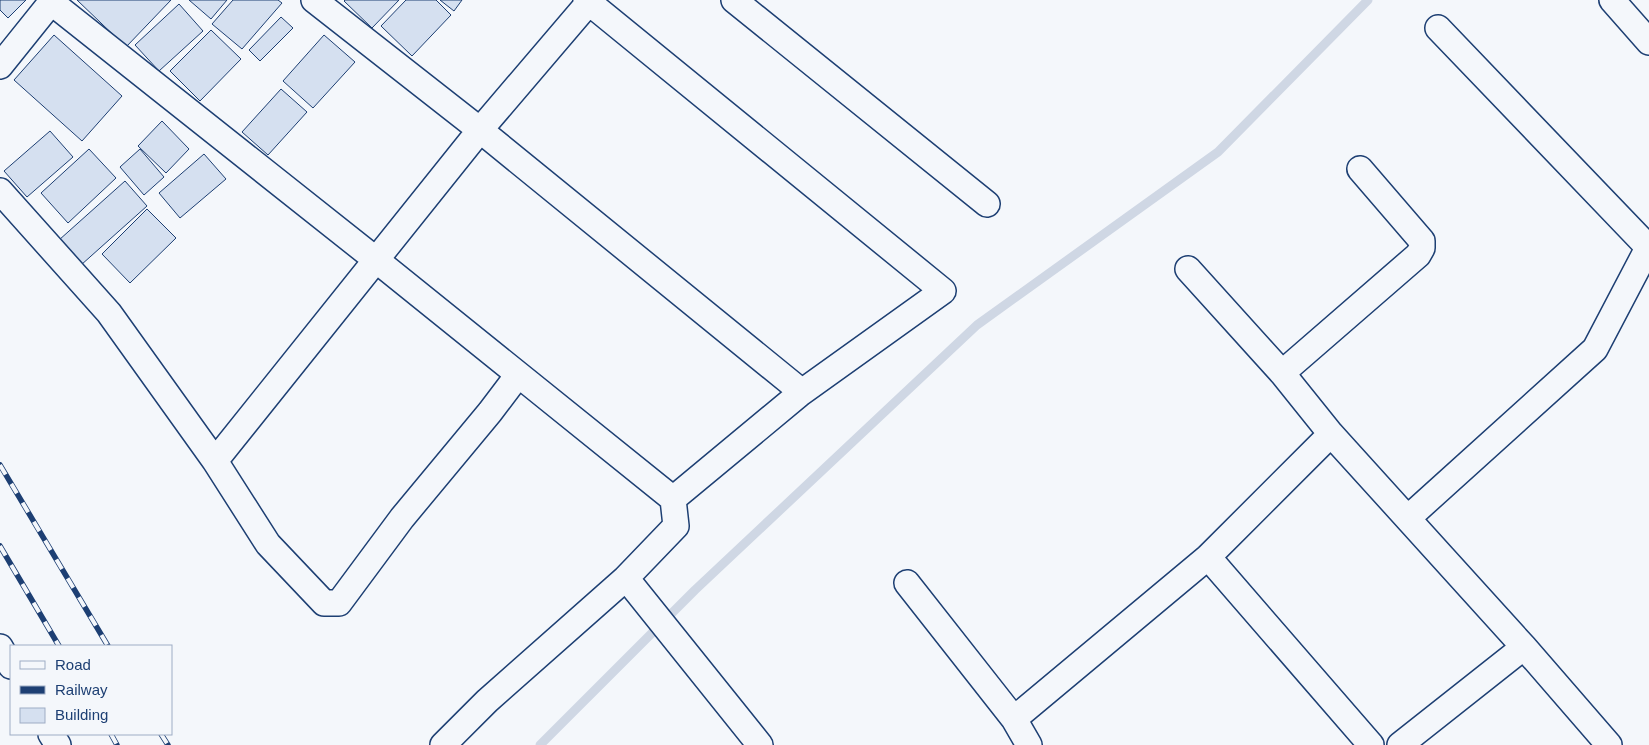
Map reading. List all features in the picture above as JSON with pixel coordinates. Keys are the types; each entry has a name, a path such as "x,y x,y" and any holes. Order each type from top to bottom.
{"street":[{"path":"314,0 480,130 802,392"},
{"path":"734,0 987,204"},
{"path":"1612,0 1649,42"},
{"path":"0,66 52,1 672,499 676,526 626,578 487,700 442,745"},
{"path":"215,461 375,259 588,1 943,291 802,392 672,499"},
{"path":"1408,518 1595,349 1648,247 1438,28"},
{"path":"1282,373 1418,254 1422,248 1422,241 1360,169"},
{"path":"0,191 109,313 215,461 268,544 324,604 338,603 402,518 490,412 518,375"},
{"path":"1188,269 1282,373 1331,434 1524,647 1609,745"},
{"path":"1014,719 1208,557 1331,434"},
{"path":"1208,557 1371,745"},
{"path":"626,578 760,745"},
{"path":"907,583 1014,719 1029,745"},
{"path":"0,646 10,664"},
{"path":"1400,745 1524,647"}],"building":[{"path":"0,0 26,0 8,18 0,10"},
{"path":"77,0 171,0 126,47"},
{"path":"189,0 227,0 211,19"},
{"path":"233,0 278,0 282,3 242,49 212,24"},
{"path":"345,0 399,0 372,28"},
{"path":"406,0 436,0 451,15 412,56 381,26"},
{"path":"440,0 462,0 454,11"},
{"path":"179,4 203,31 159,71 135,45"},
{"path":"281,17 293,28 260,61 249,50"},
{"path":"211,30 241,59 200,101 170,71"},
{"path":"54,35 122,96 82,141 14,80"},
{"path":"324,35 355,62 313,108 283,81"},
{"path":"281,89 307,112 268,155 242,132"},
{"path":"162,121 189,149 166,173 138,146"},
{"path":"50,131 73,157 27,197 4,171"},
{"path":"89,149 116,178 68,223 41,193"},
{"path":"140,149 164,177 144,195 120,167"},
{"path":"204,154 226,179 180,218 159,193"},
{"path":"125,181 147,206 81,265 59,240"},
{"path":"147,209 176,238 130,283 102,254"}],"waterway":[{"path":"540,745 695,590 977,325 1218,152 1368,0"}],"railway":[{"path":"0,465 107,645"},
{"path":"0,546 58,645"},
{"path":"112,735 117,745"},
{"path":"162,735 168,745"}]}
